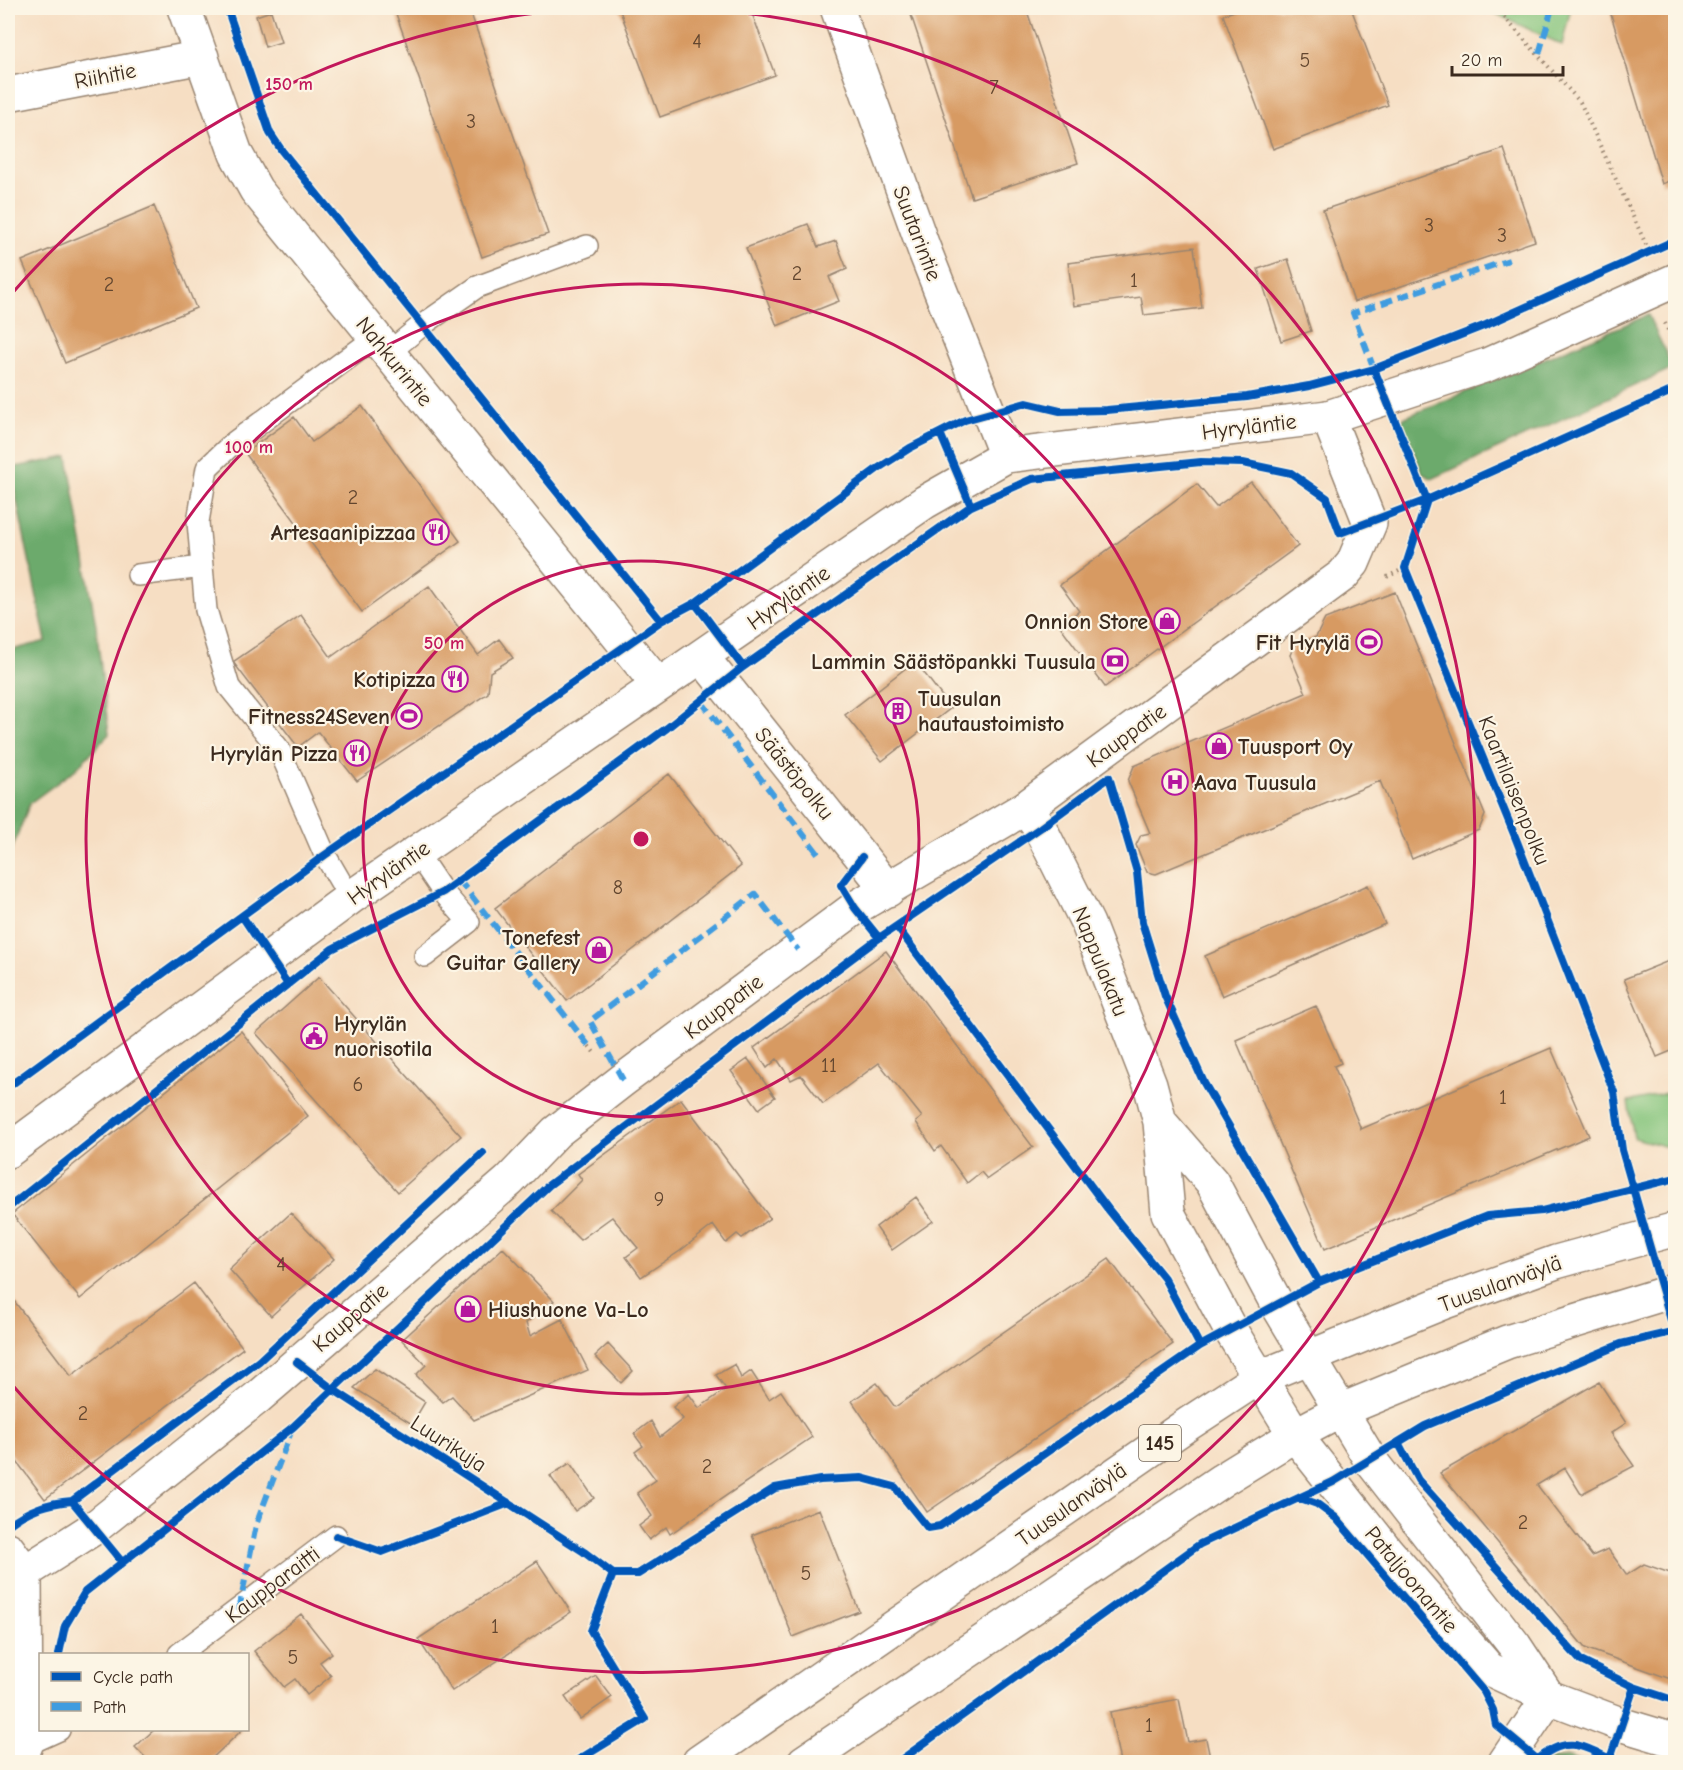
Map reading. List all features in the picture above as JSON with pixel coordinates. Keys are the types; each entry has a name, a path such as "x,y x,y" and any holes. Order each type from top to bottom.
{"street":[{"name":"Nahkurintie","path":"184,8 236,154 256,190 658,685"},
{"name":"Suutarintie","path":"837,8 924,249 1006,456"},
{"name":"Riihitie","path":"8,94 202,57"},
{"name":"Hyryläntie","path":"8,1151 350,898 416,852 925,502 1006,456 1328,417 1487,365 1675,283"},
{"name":"Kauppatie","path":"16,1561 93,1528 258,1397 509,1181 556,1132 855,908 1025,808 1342,575 1353,563 1370,523 1328,417"},
{"name":"Säästöpolku","path":"702,657 888,890"},
{"name":"Nappulakatu","path":"1025,808 1040,828 1088,924 1150,1084 1160,1122 1168,1213 1258,1378 1295,1435"},
{"name":"Nappulakatu","path":"1160,1122 1212,1182 1308,1358 1342,1410"},
{"name":"Tuusulanväylä","path":"699,1762 1258,1378 1442,1303 1546,1265 1676,1229"},
{"path":"804,1762 1222,1480 1295,1435 1342,1410 1507,1342 1676,1290"},
{"name":"Pataljoonantie","path":"1342,1410 1371,1461 1515,1646 1549,1697"},
{"name":"Pataljoonantie","path":"1295,1435 1386,1550 1489,1669 1549,1697 1623,1725 1676,1741"},
{"path":"16,1561 22,1754"},
{"path":"1505,1762 1549,1697"}],"lane":[{"path":"350,898 326,855 279,749 229,687 206,610 201,567 198,522 207,468 232,444 477,287 587,246"},
{"path":"138,575 201,567"},
{"path":"416,852 444,892 469,922 425,956"},
{"name":"Kaupparaitti","path":"180,1653 336,1536"},
{"path":"22,1754 57,1731"}],"path":[{"path":"1497,8 1580,102 1649,251"},
{"path":"1640,255 1658,247"},
{"path":"1409,557 1405,568 1410,579"},
{"path":"587,1760 601,1746 610,1741"}],"green space":[{"path":"1484,8 1571,8 1562,45"},
{"path":"1648,315 1673,368 1432,479 1422,473 1401,419"},
{"path":"68,457 96,626 109,734 76,769 30,803 8,859 8,651 46,641 10,468"},
{"path":"1675,1091 1675,1149 1634,1138 1628,1102"},
{"path":"1570,1757 1583,1762 1535,1762 1538,1760"}],"building":[{"path":"394,8 469,8 548,234 482,257"},
{"path":"619,8 750,8 775,75 660,117"},
{"path":"922,8 1026,8 1078,163 972,198 910,12"},
{"path":"1242,8 1351,8 1388,105 1273,149 1223,15"},
{"path":"1609,8 1676,8 1676,178 1662,184"},
{"path":"271,11 281,42 265,47 256,16"},
{"path":"1504,149 1535,241 1354,302 1323,210"},
{"path":"154,206 196,308 65,363 22,261"},
{"path":"808,224 818,247 836,241 847,269 829,277 839,301 777,326 746,248"},
{"path":"1194,247 1202,308 1144,315 1141,297 1074,306 1068,263"},
{"path":"1288,259 1311,331 1281,341 1258,269"},
{"path":"362,406 460,541 362,612 245,453 294,417 312,442"},
{"path":"1251,482 1298,546 1105,687 1060,626 1079,611 1060,585 1197,484 1216,507"},
{"path":"429,586 478,655 499,639 513,658 490,672 488,693 357,781 318,732 298,747 233,662 301,615 331,657"},
{"path":"1395,592 1485,815 1479,830 1412,859 1380,781 1156,874 1147,872 1136,845 1141,835 1150,833 1128,781 1134,766 1306,693 1290,655 1295,644 1316,637 1325,619"},
{"name":"Tuusulan hautaustoimisto","path":"915,661 951,708 882,761 845,715"},
{"path":"669,774 741,866 567,1001 495,908"},
{"path":"1368,885 1385,924 1222,996 1205,956"},
{"path":"886,951 1033,1147 987,1179 981,1172 967,1183 941,1146 935,1151 916,1122 922,1117 879,1063 823,1104 801,1075 791,1080 777,1059 767,1068 754,1048"},
{"path":"1676,958 1676,1049 1657,1057 1624,979"},
{"path":"319,977 461,1136 398,1192 256,1033"},
{"path":"1316,1006 1341,1063 1334,1066 1361,1129 1551,1048 1589,1136 1325,1249 1236,1040"},
{"path":"241,1031 308,1116 80,1299 12,1214"},
{"path":"748,1059 775,1097 759,1109 731,1071"},
{"path":"681,1099 770,1218 742,1238 737,1234 726,1243 713,1225 641,1277 626,1257 638,1248 612,1217 580,1240 551,1211 582,1180 578,1174"},
{"path":"916,1197 933,1221 892,1250 876,1227"},
{"path":"291,1213 334,1259 271,1316 229,1269"},
{"path":"503,1248 554,1301 526,1323 530,1336 562,1319 588,1370 474,1420 452,1396 443,1402 416,1375 426,1365 402,1340"},
{"path":"1109,1259 1173,1344 927,1512 852,1401 877,1383 895,1407"},
{"path":"194,1283 243,1348 45,1499 8,1450 8,1293 71,1376"},
{"path":"608,1344 633,1371 621,1383 595,1356"},
{"path":"735,1364 741,1378 751,1371 769,1399 781,1391 812,1437 670,1534 666,1527 649,1540 639,1526 652,1516 637,1493 656,1480 635,1452 643,1446 634,1434 651,1421 660,1437 683,1419 673,1407 689,1394 699,1408 726,1389 716,1375"},
{"path":"375,1369 425,1402 412,1424 354,1388"},
{"path":"1599,1382 1626,1423 1611,1433 1634,1466 1581,1494 1565,1468 1537,1485 1592,1556 1608,1549 1627,1575 1644,1564 1676,1575 1676,1681 1585,1648 1440,1473"},
{"path":"570,1463 594,1498 575,1511 550,1476"},
{"path":"819,1509 859,1611 793,1637 752,1535"},
{"path":"537,1561 571,1612 452,1691 418,1639"},
{"path":"301,1614 332,1653 320,1662 331,1676 307,1695 295,1679 284,1687 254,1651"},
{"path":"596,1676 612,1697 580,1719 565,1697"},
{"path":"1179,1699 1188,1742 1206,1739 1211,1762 1120,1762 1110,1712"},
{"path":"153,1731 241,1731 208,1762 150,1762 135,1747"}],"marked path":[{"path":"1539,54 1552,8"},
{"path":"1374,369 1353,313 1509,260"},
{"path":"701,701 820,856"},
{"path":"459,880 589,1046"},
{"path":"623,1080 590,1021 755,894 798,950"},
{"path":"239,1610 256,1525 291,1432"}],"cycle path":[{"path":"227,8 270,133 282,151 661,621"},
{"path":"8,1087 325,855 661,621 695,603 877,469 910,448 965,420 1026,403 1060,411 1107,410 1247,397 1309,386 1374,369 1486,325 1676,240"},
{"name":"Kaartilaisenpolku","path":"1374,369 1427,500 1405,568 1516,839 1614,1092 1622,1150 1676,1338"},
{"path":"8,1208 332,949 443,892 667,728 743,667 971,506 1032,479 1201,462 1243,463 1291,473 1327,498 1340,533 1427,500 1676,389"},
{"path":"940,433 971,506"},
{"path":"695,603 743,667"},
{"path":"59,1653 65,1626 85,1592 293,1427 549,1185 879,938 1040,828 1109,777 1137,872 1142,922 1165,996 1204,1083 1319,1282"},
{"path":"862,857 841,885 855,908 879,938"},
{"path":"242,916 287,983"},
{"path":"897,927 1108,1209 1164,1278 1200,1346"},
{"path":"8,1525 38,1508 72,1501 259,1361 483,1153"},
{"path":"613,1574 638,1574 775,1488 820,1480 862,1478 895,1487 928,1528 940,1526 1200,1346 1319,1282 1487,1216 1542,1211 1676,1178"},
{"path":"898,1762 1200,1544 1333,1482 1425,1426 1621,1344 1676,1331"},
{"name":"Luurikuja","path":"297,1362 334,1390 584,1552 613,1574 591,1631 645,1719 575,1762"},
{"path":"1399,1444 1418,1480 1581,1661 1634,1687 1676,1701"},
{"path":"1300,1498 1317,1504 1336,1518 1484,1692 1493,1710 1496,1725 1538,1760"},
{"path":"72,1501 122,1562"},
{"path":"336,1536 382,1552 509,1503"},
{"path":"1610,1759 1634,1687"},
{"path":"1535,1762 1546,1753 1566,1745 1584,1747 1616,1762"}],"place":[{"name":"Artesaanipizzaa","path":"436,532"},
{"name":"Onnion Store","path":"1167,621"},
{"name":"Fit Hyrylä","path":"1369,642"},
{"name":"Lammin Säästöpankki Tuusula","path":"1115,661"},
{"name":"Kotipizza","path":"455,679"},
{"name":"Tuusulan hautaustoimisto","path":"898,711"},
{"name":"Fitness24Seven","path":"409,716"},
{"name":"Tuusport Oy","path":"1219,746"},
{"name":"Hyrylän Pizza","path":"357,753"},
{"name":"Aava Tuusula","path":"1175,782"},
{"name":"Tonefest Guitar Gallery","path":"599,950"},
{"name":"Hyrylän nuorisotila","path":"314,1036"},
{"name":"Hiushuone Va-Lo","path":"468,1309"}]}
